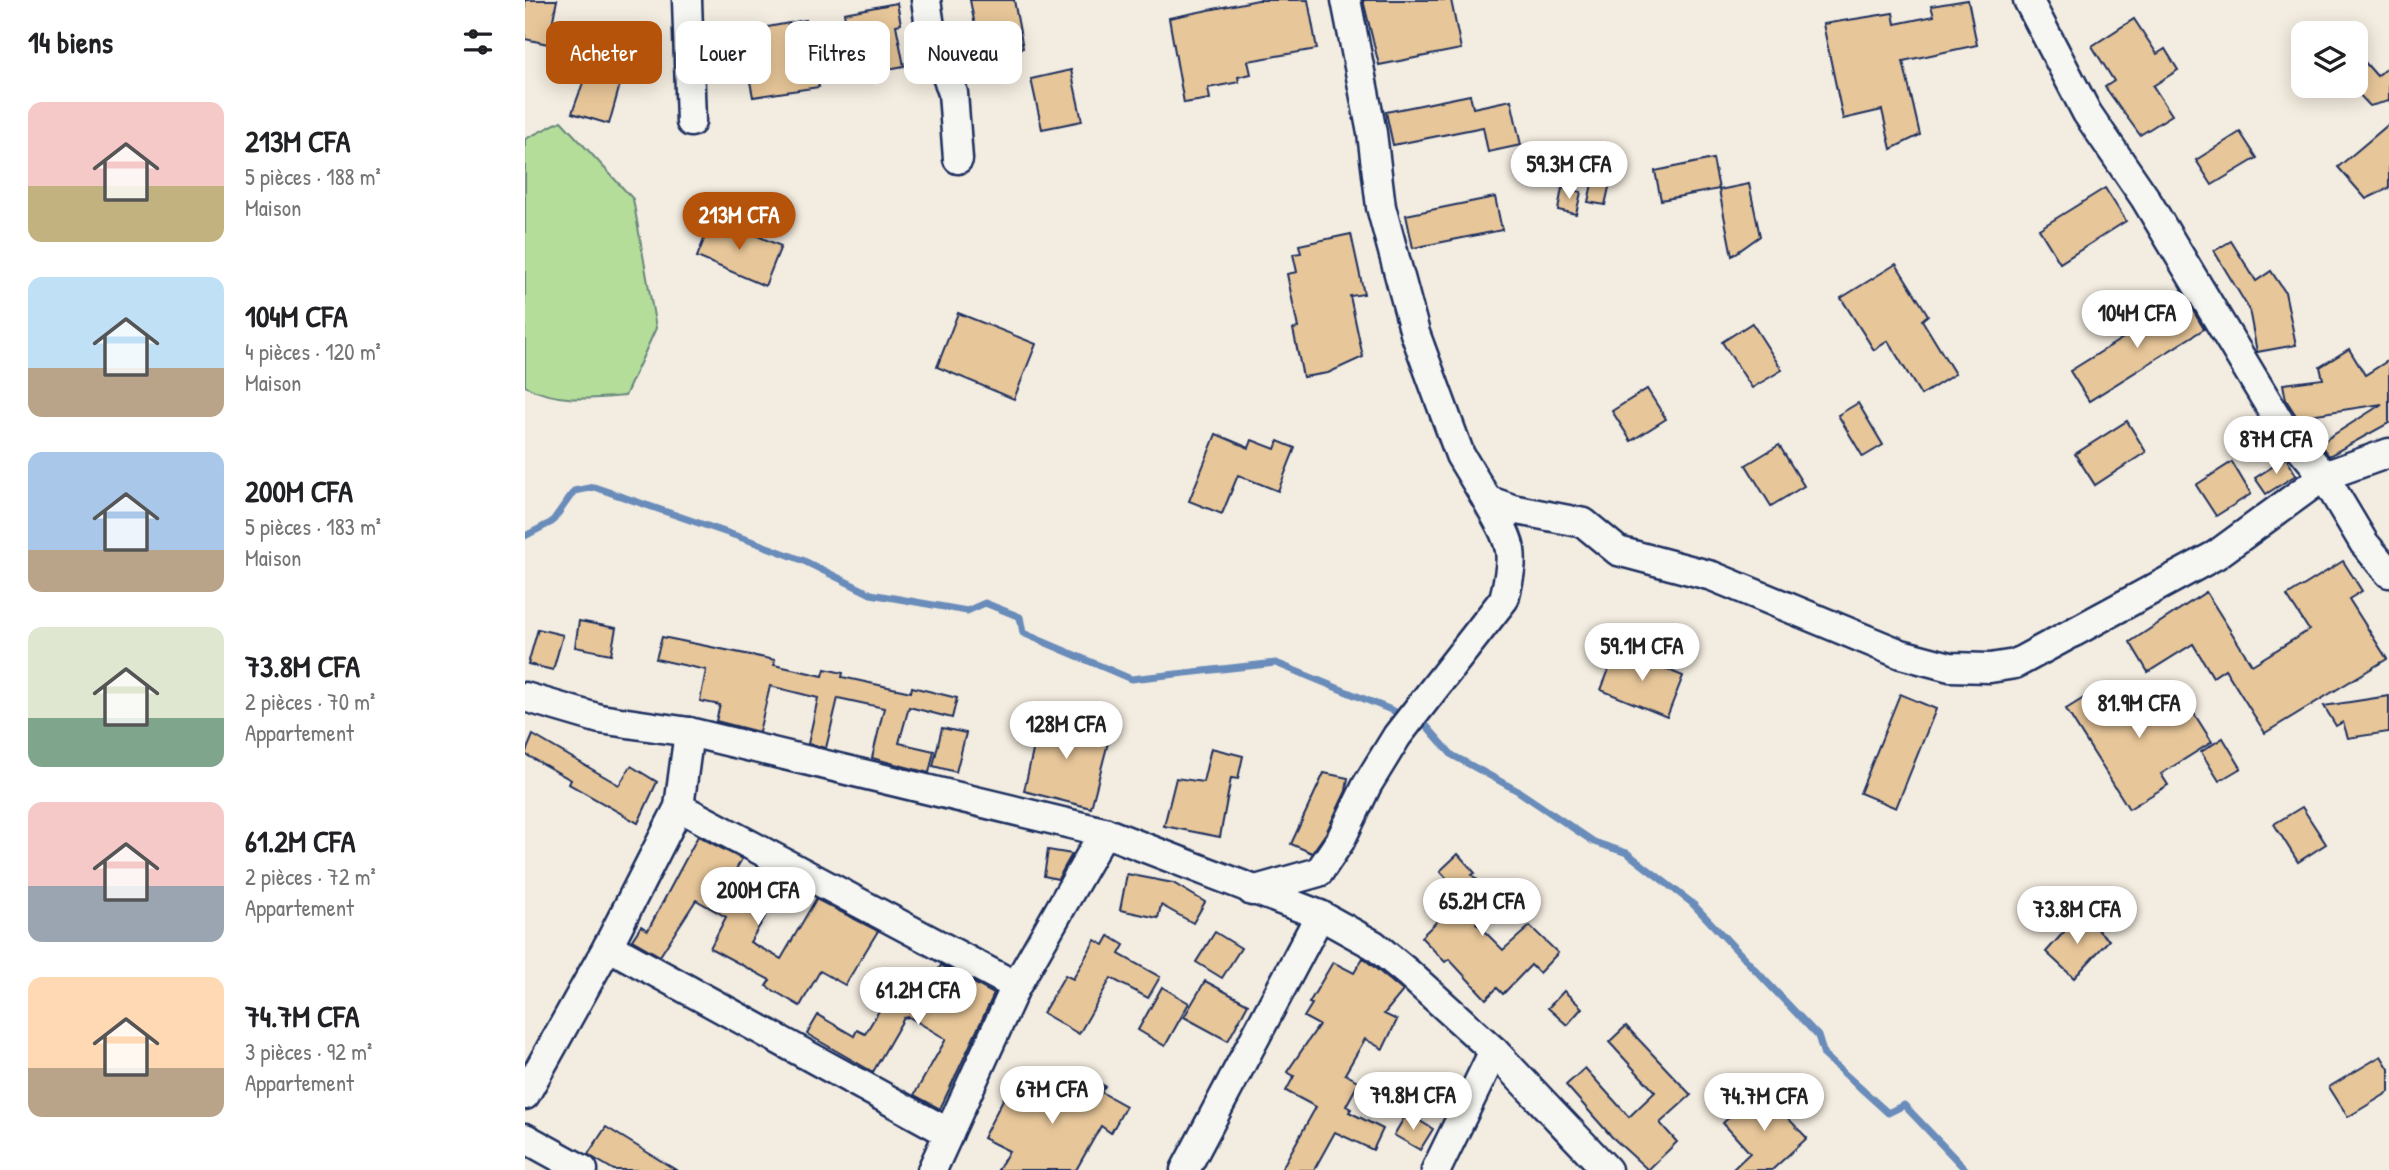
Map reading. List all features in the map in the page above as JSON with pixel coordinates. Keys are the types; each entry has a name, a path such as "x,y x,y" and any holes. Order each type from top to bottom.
{"street":[{"path":"687,0 691,122"},
{"path":"926,0 931,33 953,93 958,159"},
{"path":"1252,891 1319,872 1341,841 1367,785 1397,736 1504,599 1511,574 1511,544 1460,455 1415,333 1381,207 1372,134 1346,0"},
{"path":"2028,0 2087,113 2145,198 2280,423 2324,476 2364,543 2389,573"},
{"path":"1487,500 1512,509 1584,523 1618,551 1712,576 1901,654 1950,667 1990,668 2015,664 2216,555 2324,476 2389,453"},
{"path":"525,697 600,719 689,732 1104,832 1320,915 1374,945 1493,1051 1607,1170"},
{"path":"525,1095 608,946 679,807 689,732"},
{"path":"679,807 1016,986"},
{"path":"932,1170 1016,986 1104,832"},
{"path":"1185,1170 1320,915"},
{"path":"608,946 949,1133"},
{"path":"1436,1170 1493,1051"},
{"path":"525,1138 583,1170"}],"green space":[{"path":"561,121 633,199 656,328 625,396 587,399 561,397 525,386 525,139"}],"building":[{"path":"525,0 557,0 553,21 546,21 546,44 525,39"},
{"path":"970,0 1014,0 1018,21 974,21"},
{"path":"1258,0 1308,0 1317,49 1248,61 1251,74 1238,77 1239,82 1208,88 1210,99 1184,103 1169,18"},
{"path":"1363,0 1451,0 1461,49 1379,65"},
{"path":"1968,0 1977,45 1903,61 1920,135 1891,149 1882,110 1843,119 1823,24 1893,13 1895,24 1934,16 1931,6"},
{"path":"897,3 901,24 896,25 904,66 890,69 890,21 846,21 844,13"},
{"path":"2134,19 2157,54 2165,49 2178,70 2153,86 2172,115 2140,135 2105,87 2114,81 2092,46"},
{"path":"785,24 785,84 818,84 819,87 753,97 750,84 771,84 771,26"},
{"path":"2368,66 2377,76 2389,66 2389,101 2370,106 2362,98 2368,98"},
{"path":"1071,70 1082,121 1042,129 1031,79"},
{"path":"583,84 620,84 609,124 572,113"},
{"path":"1470,95 1473,108 1511,100 1521,145 1488,152 1483,127 1393,145 1386,112"},
{"path":"2389,124 2389,188 2366,199 2338,167"},
{"path":"2240,132 2257,158 2212,185 2196,160"},
{"path":"1713,159 1719,189 1661,200 1655,171"},
{"path":"1595,170 1612,174 1605,205 1588,202"},
{"path":"1749,184 1760,236 1732,256 1719,190"},
{"path":"1562,188 1581,192 1576,214 1558,210"},
{"path":"2105,188 2126,221 2060,263 2039,229"},
{"path":"1495,197 1502,230 1413,248 1406,215"},
{"path":"713,217 781,246 765,286 697,257"},
{"path":"1351,234 1364,294 1350,296 1363,357 1328,373 1303,377 1293,329 1298,328 1287,274 1297,272 1293,254 1301,253 1299,245"},
{"path":"2231,241 2256,281 2271,271 2285,292 2296,345 2257,352 2249,309 2214,251"},
{"path":"1896,264 1928,315 1922,320 1955,374 1921,395 1888,341 1874,350 1841,298"},
{"path":"2186,299 2204,329 2089,401 2070,371"},
{"path":"958,313 1036,344 1014,399 937,367"},
{"path":"1752,323 1782,370 1752,388 1722,342"},
{"path":"2349,349 2365,375 2389,360 2389,423 2329,456 2319,444 2382,404 2297,417 2286,400 2283,384 2323,379 2320,367"},
{"path":"1647,389 1666,419 1631,441 1612,411"},
{"path":"1858,403 1883,445 1863,457 1838,415"},
{"path":"2127,421 2146,452 2095,485 2075,454"},
{"path":"1216,434 1249,448 1252,440 1275,449 1278,441 1295,448 1278,491 1238,475 1222,514 1189,501"},
{"path":"1779,445 1804,486 1771,506 1746,465"},
{"path":"2286,458 2296,475 2266,494 2255,478"},
{"path":"2232,462 2251,494 2216,516 2196,485"},
{"path":"2343,561 2362,591 2349,599 2387,659 2265,733 2225,669 2213,677 2193,644 2148,672 2130,642 2206,592 2252,665 2309,630 2287,596"},
{"path":"579,621 616,628 611,654 575,647"},
{"path":"538,629 563,635 553,670 528,664"},
{"path":"662,637 775,660 774,665 823,676 825,669 843,673 842,677 911,692 912,687 957,698 952,718 909,707 899,743 934,751 929,773 872,758 884,708 838,698 826,748 808,744 818,698 770,686 759,732 716,721 720,705 700,701 706,670 656,659"},
{"path":"1617,649 1683,676 1667,717 1601,690"},
{"path":"2176,685 2212,742 2161,774 2168,785 2129,809 2066,709 2100,688 2108,699 2112,697 2125,717"},
{"path":"1900,694 1936,709 1896,808 1860,793"},
{"path":"2389,696 2389,732 2348,738 2343,722 2336,726 2324,706"},
{"path":"1041,715 1083,723 1082,728 1110,735 1091,808 1024,791"},
{"path":"942,728 966,733 956,772 933,766"},
{"path":"533,735 619,785 631,766 657,782 638,823 569,784 571,780 525,754"},
{"path":"2223,738 2241,768 2219,781 2201,752"},
{"path":"1211,748 1243,756 1238,779 1231,778 1220,837 1164,826 1176,778 1203,782"},
{"path":"1324,773 1348,778 1346,791 1326,833 1312,853 1291,844"},
{"path":"2302,807 2326,844 2298,862 2274,824"},
{"path":"698,836 742,859 728,883 732,885 731,888 769,910 750,942 781,959 816,899 878,931 845,985 820,971 800,1006 766,986 770,980 710,948 726,917 696,900 660,956 632,940 641,926 648,930"},
{"path":"1048,850 1072,854 1058,879 1044,876"},
{"path":"1458,854 1475,873 1472,875 1498,899 1476,923 1503,950 1530,926 1558,953 1539,973 1531,965 1503,994 1497,988 1486,999 1449,959 1445,962 1421,937 1463,896 1440,871"},
{"path":"1127,874 1173,883 1205,902 1193,923 1161,905 1158,918 1120,910"},
{"path":"2080,914 2109,940 2074,978 2046,952"},
{"path":"1215,932 1241,948 1222,978 1196,962"},
{"path":"1109,936 1124,945 1119,954 1160,977 1148,998 1111,978 1079,1034 1043,1013 1065,975 1073,979 1095,940 1104,945"},
{"path":"1363,958 1403,991 1384,1014 1397,1020 1383,1049 1365,1039 1345,1074 1359,1082 1346,1106 1351,1109 1349,1112 1383,1129 1373,1150 1335,1132 1314,1170 1281,1170 1316,1107 1286,1091 1294,1076 1287,1072 1319,1025 1304,1017 1312,1004 1309,1003 1333,962 1354,973"},
{"path":"941,965 994,994 940,1109 914,1095 946,1039 909,1017 904,1018 873,1072 807,1034 818,1015 854,1036 857,1030 865,1034 903,971 929,986"},
{"path":"1205,981 1248,1004 1228,1041 1184,1017"},
{"path":"1162,987 1189,1003 1165,1046 1138,1030"},
{"path":"1564,991 1582,1008 1567,1025 1548,1008"},
{"path":"1626,1026 1691,1095 1660,1123 1677,1142 1648,1170 1611,1136 1566,1085 1585,1068 1629,1117 1655,1092 1609,1042"},
{"path":"2381,1056 2389,1069 2389,1092 2348,1117 2329,1087"},
{"path":"1080,1073 1105,1086 1101,1092 1126,1106 1111,1133 1101,1126 1076,1170 998,1170 1009,1151 983,1138 1012,1082 1061,1106"},
{"path":"1760,1089 1807,1138 1772,1170 1732,1170 1750,1153 1723,1123"},
{"path":"1407,1113 1433,1129 1420,1150 1394,1135"},
{"path":"606,1127 676,1170 614,1170 592,1157 588,1154"}],"waterway":[{"path":"525,536 552,522 574,491 594,487 802,560 871,594 967,611 985,603 1020,617 1023,633 1131,679 1276,663 1406,716"},
{"path":"1417,720 1424,723 1452,755 1518,791 1594,842 1627,853 1692,903 1818,1036 1824,1055 1888,1113 1904,1105 1966,1170"}]}
